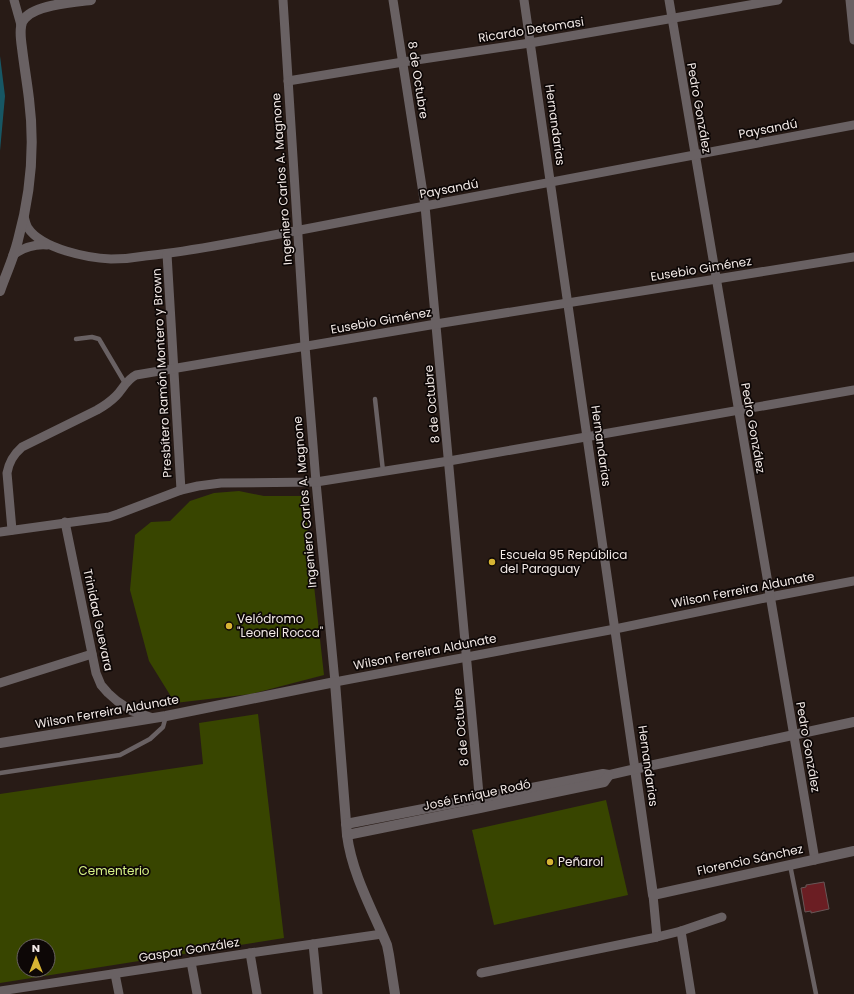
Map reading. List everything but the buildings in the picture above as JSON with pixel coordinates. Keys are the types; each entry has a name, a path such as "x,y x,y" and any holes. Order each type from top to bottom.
{"street":[{"path":"0,291 18,241 27,201 32,163 32,128 23,58 21,25 14,0"},
{"path":"21,25 25,18 33,12 44,8 91,0"},
{"name":"Ingeniero Carlos A. Magnone","path":"283,0 305,346 347,829 350,855 353,865 382,934 389,955 395,994"},
{"name":"8 de Octubre","path":"393,0 425,206 480,803"},
{"name":"Hernandarias","path":"524,0 653,895"},
{"name":"Pedro González","path":"669,0 815,860"},
{"name":"Ricardo Detomasi","path":"288,81 530,43 778,0"},
{"path":"850,0 854,40"},
{"name":"Paysandú","path":"13,255 28,246 38,244 49,245 93,257 109,259 124,259 167,254 298,231 854,125"},
{"name":"Paysandú","path":"24,216 28,228 33,234 49,245"},
{"name":"Presbítero Ramón Montero y Brown","path":"167,254 181,490"},
{"name":"Eusebio Giménez","path":"12,530 7,473 11,458 15,452 107,404 115,397 130,378 136,375 436,324 854,257"},
{"path":"0,532 65,522 98,519 118,514 181,490 198,486 211,484 316,482 449,461 854,390"},
{"name":"Trinidad Guevara","path":"65,522 96,673 101,685 108,694 132,711 153,718"},
{"name":"Wilson Ferreira Aldunate","path":"0,743 166,716 854,581"},
{"path":"0,683 92,654"},
{"name":"José Enrique Rodó","path":"347,829 480,803 604,782 609,775 635,768 854,722"},
{"name":"Florencio Sánchez","path":"653,895 854,851"},
{"path":"653,895 657,937"},
{"path":"481,973 657,937 682,931 722,917"},
{"path":"682,931 691,994"},
{"name":"Gaspar González","path":"0,991 382,934"},
{"path":"312,944 318,994"},
{"path":"250,953 256,994"},
{"path":"190,962 196,994"},
{"path":"115,974 119,994"},
{"path":"51,984 52,994"}],"lane":[{"path":"76,339 92,337 98,339 125,383"},
{"path":"375,399 383,472"},
{"path":"0,774 120,755 150,739 163,727 166,716"},
{"path":"790,865 816,994"}],"green space":[{"name":"Velódromo \"Leonel Rocca\"","path":"239,491 264,496 304,496 324,675 251,694 175,703 149,661 130,590 135,535 151,522 170,521 190,501 214,493"},
{"name":"Cementerio","path":"258,714 284,938 56,974 56,938 16,938 16,978 32,978 0,983 0,794 203,764 199,723"},
{"name":"Peñarol","path":"606,800 628,895 494,925 472,830"}],"water":[{"path":"0,56 5,96 0,151"}],"place":[{"name":"Escuela 95 República del Paraguay","path":"492,562"},
{"name":"Velódromo \"Leonel Rocca\"","path":"229,626"},
{"name":"Peñarol","path":"550,862"}]}
